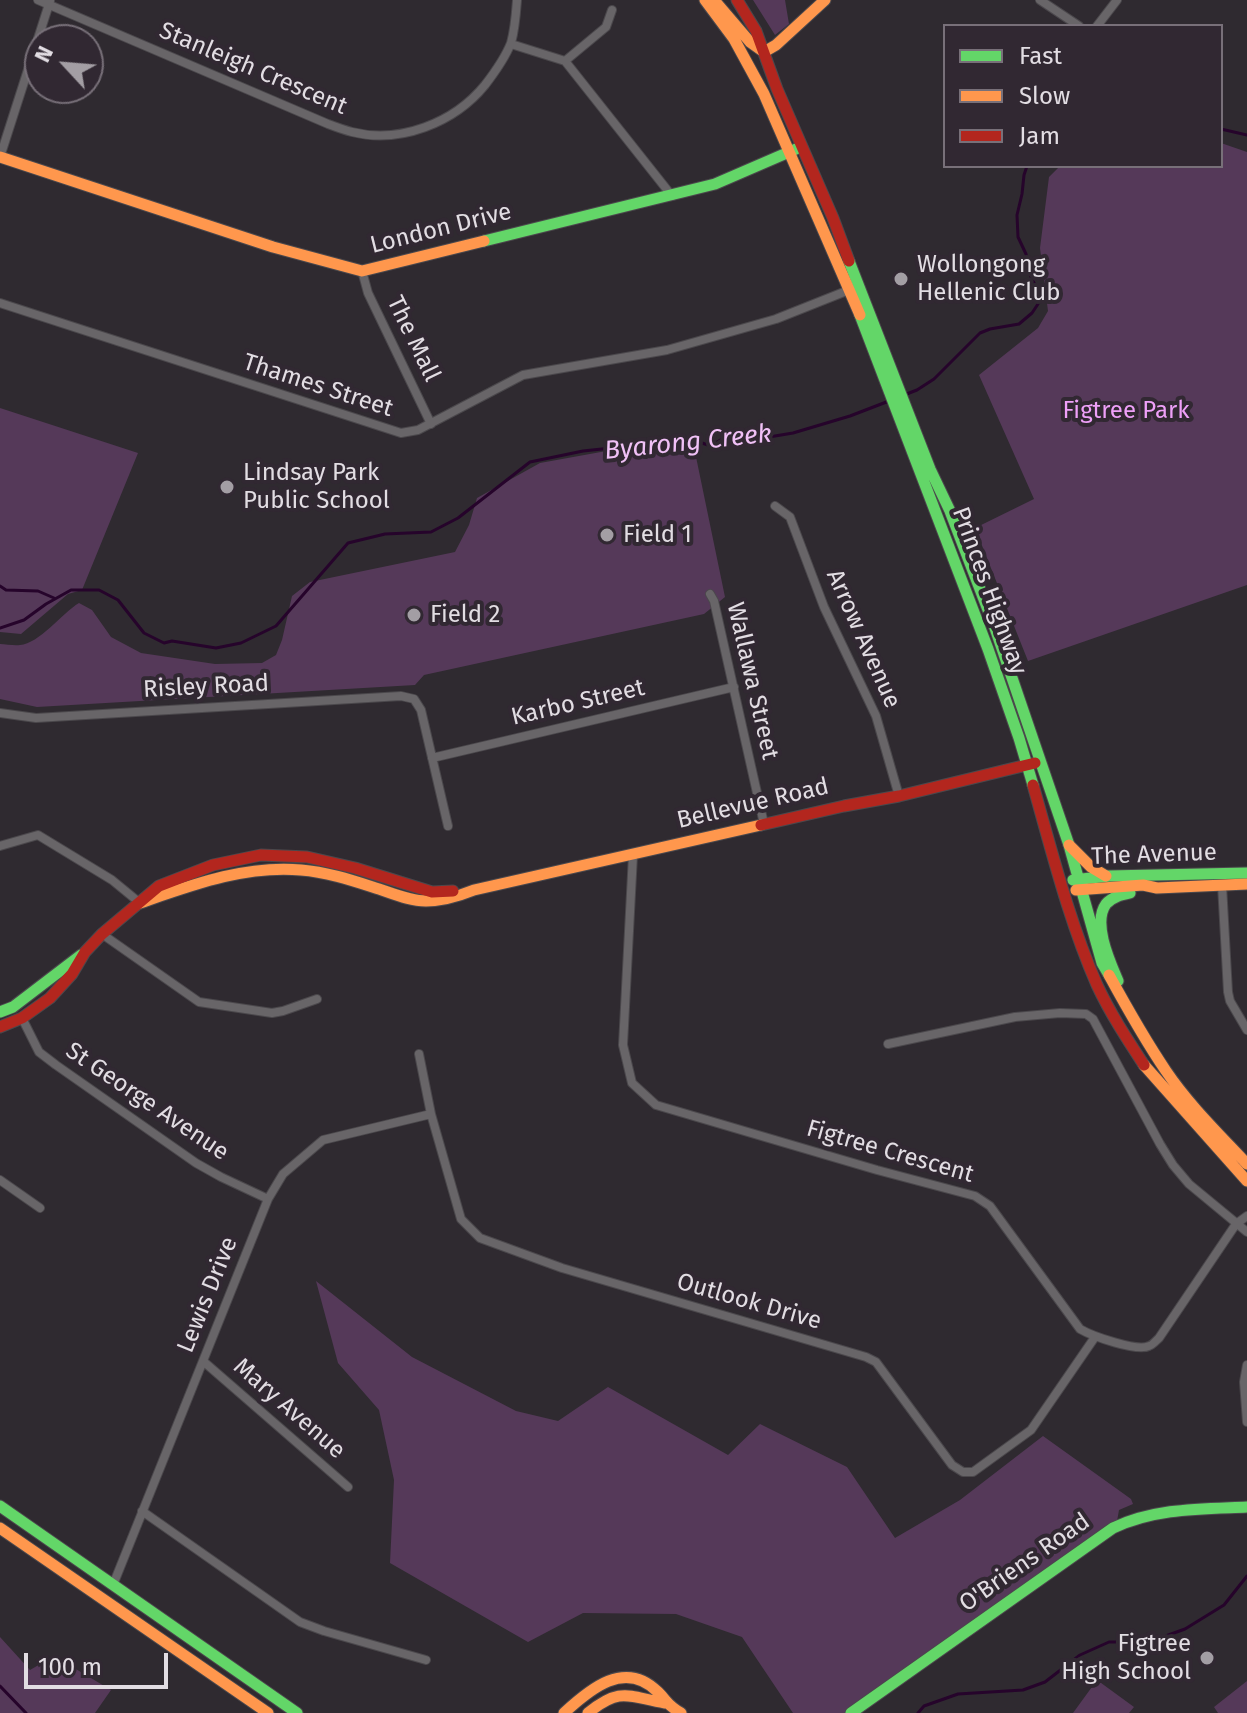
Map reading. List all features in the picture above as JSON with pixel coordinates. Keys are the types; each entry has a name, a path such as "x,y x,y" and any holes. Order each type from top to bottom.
{"main road":[{"name":"Princes Highway","path":"705,0 746,59 893,387"},
{"path":"714,0 750,42 764,52 776,45 825,0"},
{"name":"Princes Highway","path":"737,0 756,31 777,89 833,218 1028,765 1073,922 1089,966 1113,1016 1155,1079 1247,1181"},
{"name":"London Drive","path":"0,157 273,247 362,271 715,184 801,147"},
{"name":"Princes Highway","path":"903,413 950,511 990,614 1069,845 1102,963 1167,1073 1247,1164"},
{"name":"Bellevue Road","path":"0,1012 13,1007 85,952 159,886 213,865 261,855 307,857 432,892 474,890 899,796 1042,761"},
{"path":"1069,845 1095,871 1109,876"},
{"name":"The Avenue","path":"1064,886 1109,876 1247,873"},
{"name":"The Avenue","path":"1079,884 1157,888 1247,884"},
{"path":"1134,1021 1109,955 1101,914 1113,896 1157,888"},
{"name":"Bellevue Road","path":"0,1027 22,1018 50,998 72,974 85,952"},
{"path":"0,1506 297,1713"},
{"name":"O'Briens Road","path":"851,1713 1116,1527 1160,1512 1247,1507"},
{"path":"0,1528 268,1713"},
{"path":"564,1713 602,1682 621,1677 644,1683 660,1693 665,1703"},
{"path":"588,1713 599,1704 619,1696 640,1696 665,1703 681,1713"}],"street":[{"name":"Stanleigh Crescent","path":"38,0 49,2 314,118 354,133 388,135 432,126 462,108 479,92 498,69 511,44 517,0"},
{"path":"1040,0 1076,24"},
{"path":"1099,24 1117,0"},
{"path":"0,157 49,2"},
{"path":"565,61 606,27 612,10"},
{"path":"511,44 565,61 672,196"},
{"name":"The Mall","path":"362,271 368,293 431,424"},
{"name":"Thames Street","path":"0,303 394,432 409,432 431,424 523,375 667,350 776,319 849,290"},
{"name":"Arrow Avenue","path":"775,506 790,517 824,607 876,716 899,796"},
{"name":"Wallawa Street","path":"710,594 764,824"},
{"name":"Karbo Street","path":"432,758 734,687"},
{"name":"Risley Road","path":"0,713 36,718 401,696 414,699 421,710 432,758"},
{"path":"432,758 448,826"},
{"path":"0,846 38,835 112,880 140,903"},
{"name":"Figtree Crescent","path":"633,855 623,1045 632,1083 656,1105 975,1196 990,1206 1080,1329 1095,1337"},
{"path":"1222,885 1228,992 1247,1030"},
{"path":"102,934 199,1002 272,1013 317,999"},
{"path":"888,1044 1015,1017 1083,1012 1093,1019 1173,1165 1189,1184 1247,1232"},
{"path":"1236,1012 1247,1012"},
{"name":"St George Avenue","path":"22,1018 39,1052 56,1065 196,1163 268,1199"},
{"name":"Outlook Drive","path":"419,1054 431,1114 461,1219 480,1238 562,1268 866,1357 876,1362 952,1465 963,1472 973,1472 1031,1430 1095,1337"},
{"name":"Lewis Drive","path":"113,1585 268,1199 283,1174 323,1140 431,1114"},
{"path":"0,1180 40,1208"},
{"path":"1095,1337 1140,1347 1150,1346 1159,1338 1236,1224 1247,1216"},
{"name":"Mary Avenue","path":"203,1361 348,1487"},
{"path":"1247,1365 1244,1382 1247,1422"},
{"path":"142,1511 306,1625 426,1660"}],"green space":[{"path":"753,0 785,0 789,24 775,35"},
{"name":"Figtree Park","path":"1223,144 1247,152 1247,585 1028,661 975,528 1034,499 979,375 1038,328 1048,311 1040,248 1049,177 1058,168 1223,168"},
{"path":"0,408 138,453 82,590 68,594 21,634 0,632"},
{"path":"684,447 695,452 725,597 704,614 424,675 415,685 37,707 0,699 0,644 20,645 35,639 79,603 92,610 111,637 141,653 215,664 262,663 276,655 292,596 310,582 455,552 469,525 477,498 540,463 612,450 634,454"},
{"path":"316,1281 412,1357 516,1411 558,1421 608,1387 728,1455 760,1424 847,1467 895,1538 960,1500 1043,1436 1131,1499 1133,1504 1119,1510 1116,1527 851,1713 793,1713 742,1637 676,1614 583,1613 528,1642 390,1563 394,1480 379,1410 338,1363"},
{"path":"0,1637 30,1670 54,1656 111,1690 95,1713 0,1713"},
{"path":"1097,1680 1134,1707 1129,1713 1073,1713"},
{"path":"1247,1681 1247,1713 1218,1713 1214,1707"}],"waterway":[{"name":"Byarong Creek","path":"1223,129 1247,135"},
{"name":"Byarong Creek","path":"904,395 934,379 980,333 1019,324 1038,304 1039,293 1018,237 1017,215 1026,168"},
{"name":"Byarong Creek","path":"0,628 24,620 71,590 99,590 118,600 144,633 164,643 172,641 216,648 241,643 276,626 348,543 385,534 431,532 458,518 530,462 583,451 687,440 711,446 730,434 752,434 763,438 793,433 889,401"},
{"name":"Byarong Creek","path":"0,586 6,590 38,591 54,598"},
{"path":"918,1713 924,1706 958,1694 1023,1690 1045,1682 1080,1655 1109,1642 1149,1642 1185,1629 1224,1605 1247,1576"},
{"path":"0,1686 26,1713"}],"traffic: fast":[{"path":"484,241 715,184 796,149"},
{"path":"849,261 995,628 1069,845 1102,963 1109,975"},
{"path":"860,315 988,649 1033,785"},
{"path":"1073,880 1109,876 1247,873"},
{"path":"1118,981 1104,942 1102,912 1108,902 1130,893"},
{"path":"0,1012 13,1007 81,955"},
{"path":"0,1506 297,1713"},
{"path":"851,1713 1113,1528 1162,1513 1247,1507"}],"traffic: slow":[{"path":"705,0 734,39 764,94 860,315"},
{"path":"714,0 750,42 764,52 776,45 825,0"},
{"path":"0,157 273,247 362,271 484,241"},
{"path":"140,903 239,873 280,869 321,873 408,899 439,900 761,825"},
{"path":"1069,845 1091,867 1106,876"},
{"path":"1076,890 1143,885 1157,888 1247,884"},
{"path":"1109,975 1143,1036 1175,1084 1247,1164"},
{"path":"1144,1065 1247,1181"},
{"path":"0,1528 268,1713"},
{"path":"564,1713 596,1687 621,1678 646,1682 681,1713"},
{"path":"588,1713 617,1696 634,1696 665,1703"}],"traffic: jam":[{"path":"737,0 756,31 849,261"},
{"path":"761,825 1035,763"},
{"path":"1033,785 1087,961 1107,1006 1144,1065"},
{"path":"0,1027 22,1018 50,998 102,934 159,886 213,865 261,855 307,857 432,892 453,891"}],"place":[{"name":"Wollongong Hellenic Club","path":"901,279"},
{"name":"Lindsay Park Public School","path":"227,487"},
{"name":"Field 1","path":"607,535"},
{"name":"Field 2","path":"414,615"},
{"name":"Figtree High School","path":"1207,1658"}]}
